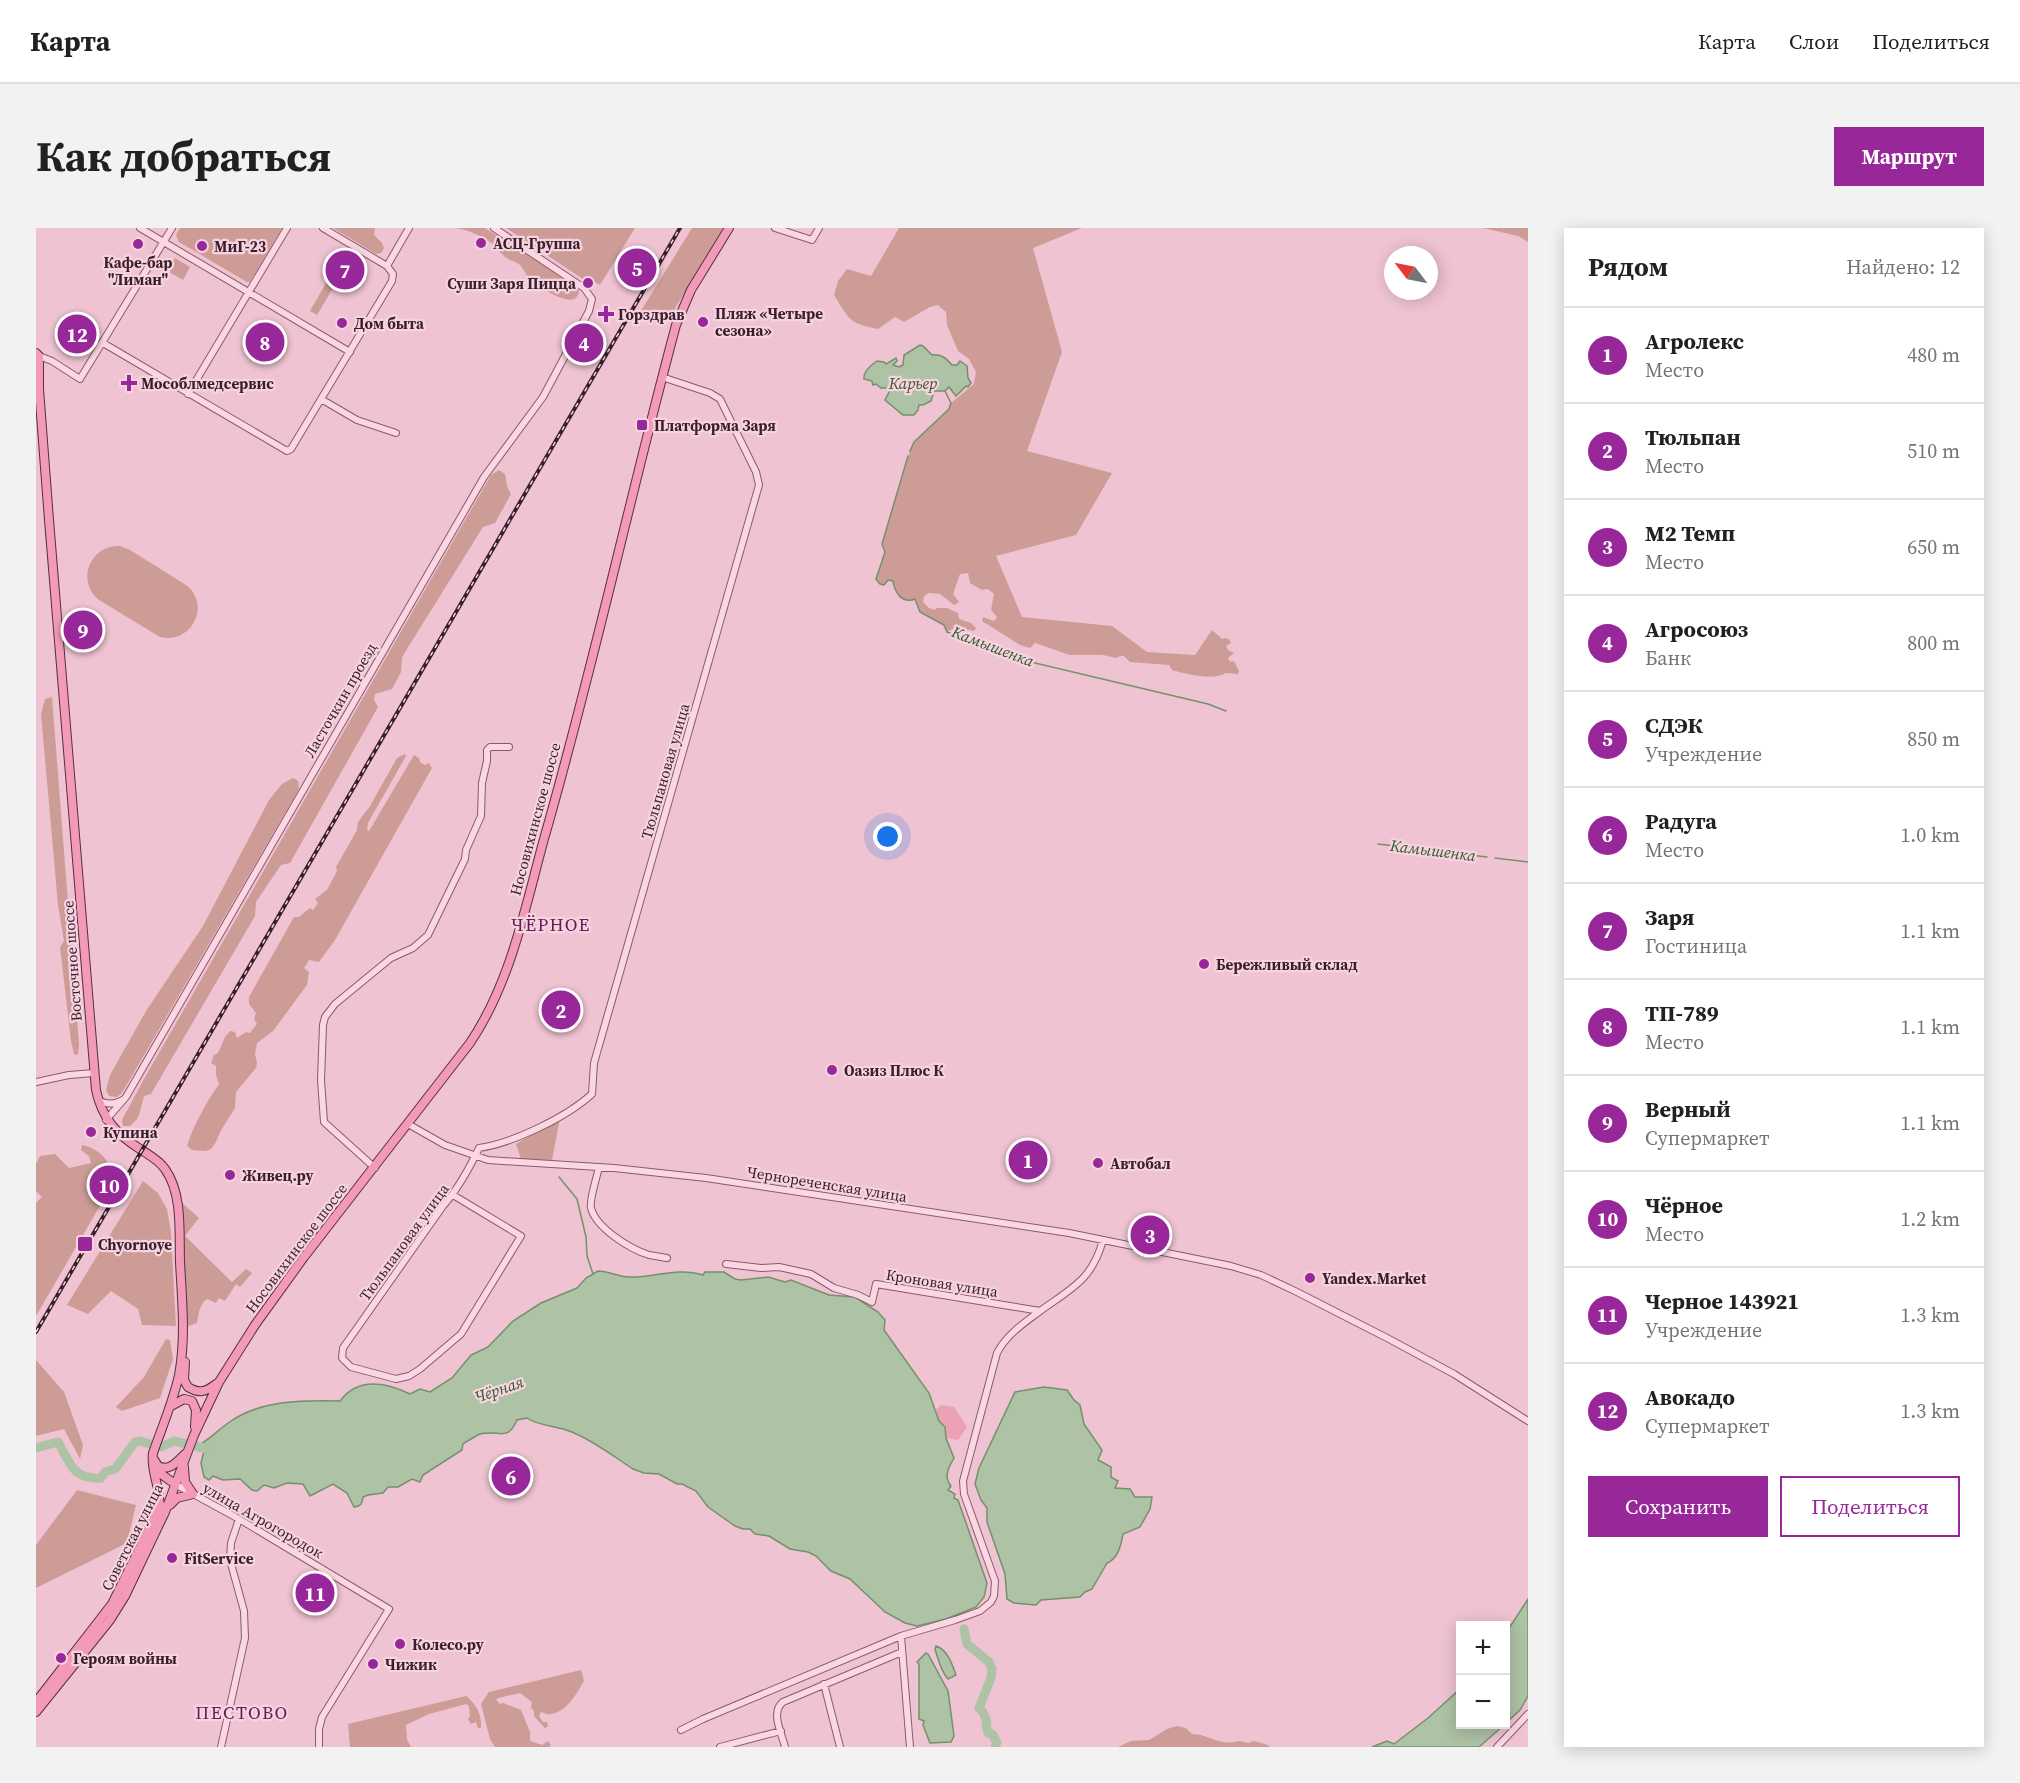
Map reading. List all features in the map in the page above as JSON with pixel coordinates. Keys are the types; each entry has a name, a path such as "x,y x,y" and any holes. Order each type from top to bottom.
{"main road":[{"name":"Носовихинское шоссе","path":"175,1484 186,1453 219,1382 255,1325 292,1273 478,1032 492,1006 509,964 554,805 680,314 691,290 729,228"},
{"name":"Восточное шоссе","path":"37,358 98,1100 106,1120 121,1136 162,1165 171,1179 178,1209 183,1340 179,1374 170,1407 153,1452 162,1510"},
{"name":"Восточное шоссе","path":"36,380 39,389"},
{"path":"183,1340 184,1380 188,1388 205,1391 219,1382"},
{"path":"170,1407 184,1399 192,1401 196,1410 194,1435"},
{"path":"153,1452 156,1464 164,1468 172,1466 186,1453"},
{"path":"162,1510 177,1498 193,1494 183,1477 186,1453"},
{"path":"154,1469 175,1484"},
{"name":"Советская улица","path":"36,1702 112,1604 175,1484"},
{"name":"Советская улица","path":"36,1712 118,1608 162,1510"}],"street":[{"path":"140,228 350,352"},
{"path":"37,358 52,362 80,379 172,228"},
{"path":"188,394 287,228"},
{"path":"103,343 287,451 392,281 393,274 387,266 323,228"},
{"path":"387,266 410,228"},
{"name":"Ласточкин проезд","path":"106,1120 126,1097 484,477 548,389 589,311 592,301 582,286 494,228"},
{"path":"775,228 812,240 819,228"},
{"name":"Тюльпановая улица","path":"460,1151 504,1143 518,1137 573,1109 592,1094 594,1063 759,485 756,472 720,399 710,393 662,377"},
{"path":"321,399 357,420 396,433"},
{"path":"375,1168 324,1122 321,1080 325,1017 335,1004 391,958 413,948 428,936 465,860 466,850 482,816 482,783 488,761 487,750 490,747 509,747"},
{"path":"36,1082 69,1075 94,1073"},
{"path":"98,1100 116,1104 126,1097"},
{"name":"Чернореченская улица","path":"408,1124 438,1142 460,1151 497,1161 599,1167 706,1178 1069,1233 1246,1270 1314,1300 1419,1355 1528,1420"},
{"name":"Тюльпановая улица","path":"453,1195 521,1236 461,1334 420,1369 409,1376 396,1379 351,1367 342,1358 343,1348 453,1195 479,1148"},
{"path":"599,1167 591,1207 595,1217 624,1243 650,1255 667,1258"},
{"path":"681,1730 901,1636 980,1611 991,1602 994,1596 995,1581 964,1494 963,1481 997,1353 1012,1332 1085,1279 1098,1256 1103,1240"},
{"name":"Кроновая улица","path":"726,1264 761,1268 779,1267 811,1274 834,1288 872,1302 876,1284 1040,1311"},
{"name":"улица Агрогородок","path":"175,1484 239,1519 389,1609 325,1711 319,1729 319,1747"},
{"path":"221,1747 245,1638 244,1611 230,1560 231,1543 239,1519"},
{"path":"901,1636 910,1747"},
{"path":"785,1747 776,1714 778,1706 824,1684 902,1652"},
{"path":"824,1684 840,1747"},
{"path":"1497,1747 1528,1714"},
{"path":"720,1747 781,1731"}],"shaded area":[{"path":"180,228 282,228 250,282 247,282 179,242 176,235"},
{"path":"333,228 375,228 374,235 384,248 381,253 376,254"},
{"path":"455,228 485,228 579,288 577,296 573,299 566,299 548,292 528,277 520,265 506,257 494,245 471,232"},
{"path":"506,228 635,228 600,285 588,278 586,281"},
{"path":"692,228 723,228 671,315 639,314"},
{"path":"899,228 1082,228 1033,248 1062,352 1027,451 1112,473 1076,535 996,556 1022,617 1112,626 1147,652 1195,655 1212,630 1222,639 1229,639 1231,643 1226,646 1234,653 1228,658 1230,662 1234,661 1239,671 1238,674 1200,676 1172,670 1169,665 1130,662 1124,656 1116,658 1103,655 1070,655 1035,643 1030,648 1020,645 982,621 983,617 994,621 997,617 991,610 994,594 988,589 982,590 970,583 968,573 960,574 953,594 959,602 954,605 940,594 929,593 924,596 923,602 929,608 935,610 947,608 958,613 959,619 971,623 976,628 974,631 956,627 947,632 944,625 920,612 915,600 903,599 895,590 892,581 888,580 884,585 876,579 885,552 882,544 914,442 948,410 951,403 974,384 976,372 969,359 958,351 947,325 946,312 938,305 904,322 895,317 878,329 861,325 851,319 834,295 838,281 847,269 871,276"},
{"path":"1483,228 1528,228 1528,242 1518,236"},
{"path":"175,258 190,267 183,280 167,271"},
{"path":"326,283 333,288 317,315 310,311"},
{"path":"499,470 505,474 511,494 495,523 483,527 402,657 401,672 392,689 375,694 374,700 378,707 290,863 281,865 256,902 255,916 151,1094 144,1096 137,1119 130,1126 123,1126 122,1120 144,1079 491,475"},
{"path":"120,546 186,585 194,593 197,612 189,629 171,638 160,637 99,600 92,592 87,574 94,557 110,547"},
{"path":"52,697 78,1055 74,1054 71,1041 60,947 64,941 58,905 41,714 45,699"},
{"path":"405,754 406,756 368,823 367,830 369,831 414,755 425,765 429,763 432,768 335,940 319,962 309,960 304,968 309,972 307,985 273,1031 257,1043 256,1068 236,1092 235,1108 216,1142 211,1149 206,1151 192,1150 187,1146 193,1130 219,1084 216,1066 211,1063 214,1055 218,1053 230,1031 235,1032 237,1038 246,1032 250,1033 257,1024 254,1019 256,1013 249,1004 249,997 294,917 299,917 310,908 313,910 318,903 315,899 327,890 337,871 336,867 357,830 358,822 370,806 397,758"},
{"path":"293,778 298,781 299,789 122,1093 117,1097 109,1096 106,1090 110,1075 146,1011 203,926 269,800 282,784"},
{"path":"560,1118 552,1160 521,1159 516,1144"},
{"path":"82,1145 96,1150 107,1161 109,1172 103,1189 108,1192 36,1316 36,1203 42,1197 36,1191 36,1164 40,1156 55,1154 69,1168 91,1163 89,1156 81,1150"},
{"path":"143,1181 158,1193 167,1209 171,1233 176,1326 142,1325 138,1309 111,1291 88,1314 67,1305"},
{"path":"181,1202 199,1218 185,1236 232,1282 246,1269 252,1273 240,1287 236,1284 225,1301 219,1298 216,1303 207,1299 204,1301 197,1323 186,1327"},
{"path":"166,1339 170,1340 173,1359 160,1398 122,1411 116,1407 144,1377"},
{"path":"36,1360 64,1392 83,1445 80,1459 64,1429 36,1436"},
{"path":"77,1490 136,1505 127,1543 36,1588 36,1545"},
{"path":"581,1670 584,1681 567,1706 551,1714 541,1712 539,1716 543,1722 547,1722 548,1726 545,1728 534,1716 531,1708 532,1702 520,1693 496,1700 500,1704 521,1710 530,1732 530,1741 542,1745 548,1741 551,1745 549,1747 495,1747 490,1739 481,1704 489,1692"},
{"path":"466,1696 478,1710 481,1728 478,1728 476,1722 471,1724 468,1719 469,1706 466,1704 429,1714 406,1725 407,1740 411,1747 350,1747 348,1724"},
{"path":"1177,1726 1186,1728 1192,1734 1220,1741 1248,1743 1254,1741 1269,1747 1118,1747 1131,1741 1149,1740"}],"sand":[{"path":"941,1405 954,1407 967,1427 958,1440 946,1438 935,1411"}],"water":[{"name":"Карьер","path":"920,345 932,355 948,360 952,365 957,365 960,361 967,366 971,383 956,396 949,387 945,391 934,391 931,401 919,405 914,415 903,415 885,400 891,388 873,385 872,381 864,379 864,376 877,361 886,364 896,358 897,361 893,365 899,367 903,365 904,355"},
{"path":"598,1271 627,1277 676,1272 703,1275 705,1272 724,1272 741,1280 768,1277 785,1282 791,1280 829,1295 855,1297 878,1312 885,1320 884,1330 929,1393 939,1421 945,1427 946,1438 954,1458 948,1472 947,1479 951,1486 948,1490 955,1494 954,1498 958,1500 987,1583 984,1597 976,1607 946,1619 917,1626 905,1623 885,1612 850,1579 831,1571 816,1556 790,1549 769,1536 755,1534 750,1529 735,1526 708,1507 696,1491 659,1474 644,1473 633,1469 596,1444 572,1432 537,1423 527,1418 517,1420 506,1433 478,1435 463,1444 462,1450 423,1475 420,1482 412,1479 398,1487 388,1487 383,1493 363,1497 361,1504 356,1507 347,1493 333,1484 310,1496 303,1484 287,1483 274,1488 264,1485 257,1491 252,1490 240,1479 223,1480 213,1476 209,1480 204,1477 201,1463 204,1451 196,1447 243,1414 283,1403 340,1401 347,1393 363,1385 382,1385 410,1394 420,1389 430,1392 452,1378 471,1355 488,1347 513,1321 541,1303 577,1288 586,1278"},
{"path":"1044,1387 1067,1390 1080,1405 1084,1424 1102,1450 1098,1460 1111,1467 1111,1477 1118,1481 1115,1488 1130,1489 1135,1497 1152,1497 1150,1509 1140,1527 1123,1534 1116,1555 1107,1563 1092,1589 1080,1597 1041,1600 1036,1605 1014,1603 1007,1599 1005,1574 987,1522 987,1508 975,1484 979,1468 1015,1392"},
{"path":"1528,1599 1528,1696 1520,1710 1510,1719 1510,1675 1510,1627"},
{"path":"936,1646 947,1654 956,1675 948,1679 939,1661"},
{"path":"926,1653 948,1691 954,1736 951,1742 930,1743 923,1725 924,1721 919,1719 919,1664 917,1662"},
{"path":"1456,1693 1456,1729 1499,1729 1479,1747 1372,1747 1387,1741 1394,1744"}],"waterway":[{"name":"Камышенка","path":"910,451 914,442 949,409 951,403 945,391"},
{"name":"Камышенка","path":"908,456 882,544 885,552 876,579 880,584 884,585 888,580 893,581 895,590 903,599 915,599 920,612 944,625 947,632 1014,658 1208,704 1226,711"},
{"name":"Камышенка","path":"1378,844 1487,857"},
{"name":"Камышенка","path":"1495,858 1528,862"},
{"path":"559,1177 577,1199 586,1237 587,1256 593,1274"},
{"name":"Чёрная","path":"36,1448 58,1442 74,1469 92,1478 101,1478 105,1472 115,1469 135,1442 140,1441 161,1447 174,1441 208,1449"},
{"name":"Чёрная","path":"964,1629 967,1644 989,1662 992,1669 991,1678 979,1708 987,1722 988,1733 992,1734 997,1742 995,1747"}],"railway":[{"path":"36,1332 680,228"}],"place":[{"name":"АСЦ-Группа","path":"481,243"},
{"name":"Кафе-бар \"Лиман\"","path":"138,244"},
{"name":"МиГ-23","path":"202,246"},
{"name":"СДЭК","path":"637,268"},
{"name":"Заря","path":"345,270"},
{"name":"Суши Заря Пицца","path":"588,283"},
{"name":"Горздрав","path":"606,314"},
{"name":"Пляж «Четыре сезона»","path":"703,322"},
{"name":"Дом быта","path":"342,323"},
{"name":"Авокадо","path":"77,334"},
{"name":"ТП-789","path":"265,342"},
{"name":"Агросоюз","path":"584,343"},
{"name":"Мособлмедсервис","path":"129,383"},
{"name":"Платформа Заря","path":"642,425"},
{"name":"Верный","path":"83,630"},
{"name":"Бережливый склад","path":"1204,964"},
{"name":"Тюльпан","path":"561,1010"},
{"name":"Оазиз Плюс К","path":"832,1070"},
{"name":"Купина","path":"91,1132"},
{"name":"Агролекс","path":"1028,1160"},
{"name":"Автобал","path":"1098,1163"},
{"name":"Живец.ру","path":"230,1175"},
{"name":"Чёрное","path":"109,1185"},
{"name":"М2 Темп","path":"1150,1235"},
{"name":"Chyornoye","path":"85,1244"},
{"name":"Yandex.Market","path":"1310,1278"},
{"name":"Радуга","path":"511,1476"},
{"name":"FitService","path":"172,1558"},
{"name":"Черное 143921","path":"315,1593"},
{"name":"Колесо.ру","path":"400,1644"},
{"name":"Героям войны","path":"61,1658"},
{"name":"Чижик","path":"373,1664"}],"district":[{"name":"ЧЁРНОЕ","path":"551,924"},
{"name":"ПЕСТОВО","path":"242,1712"}]}
